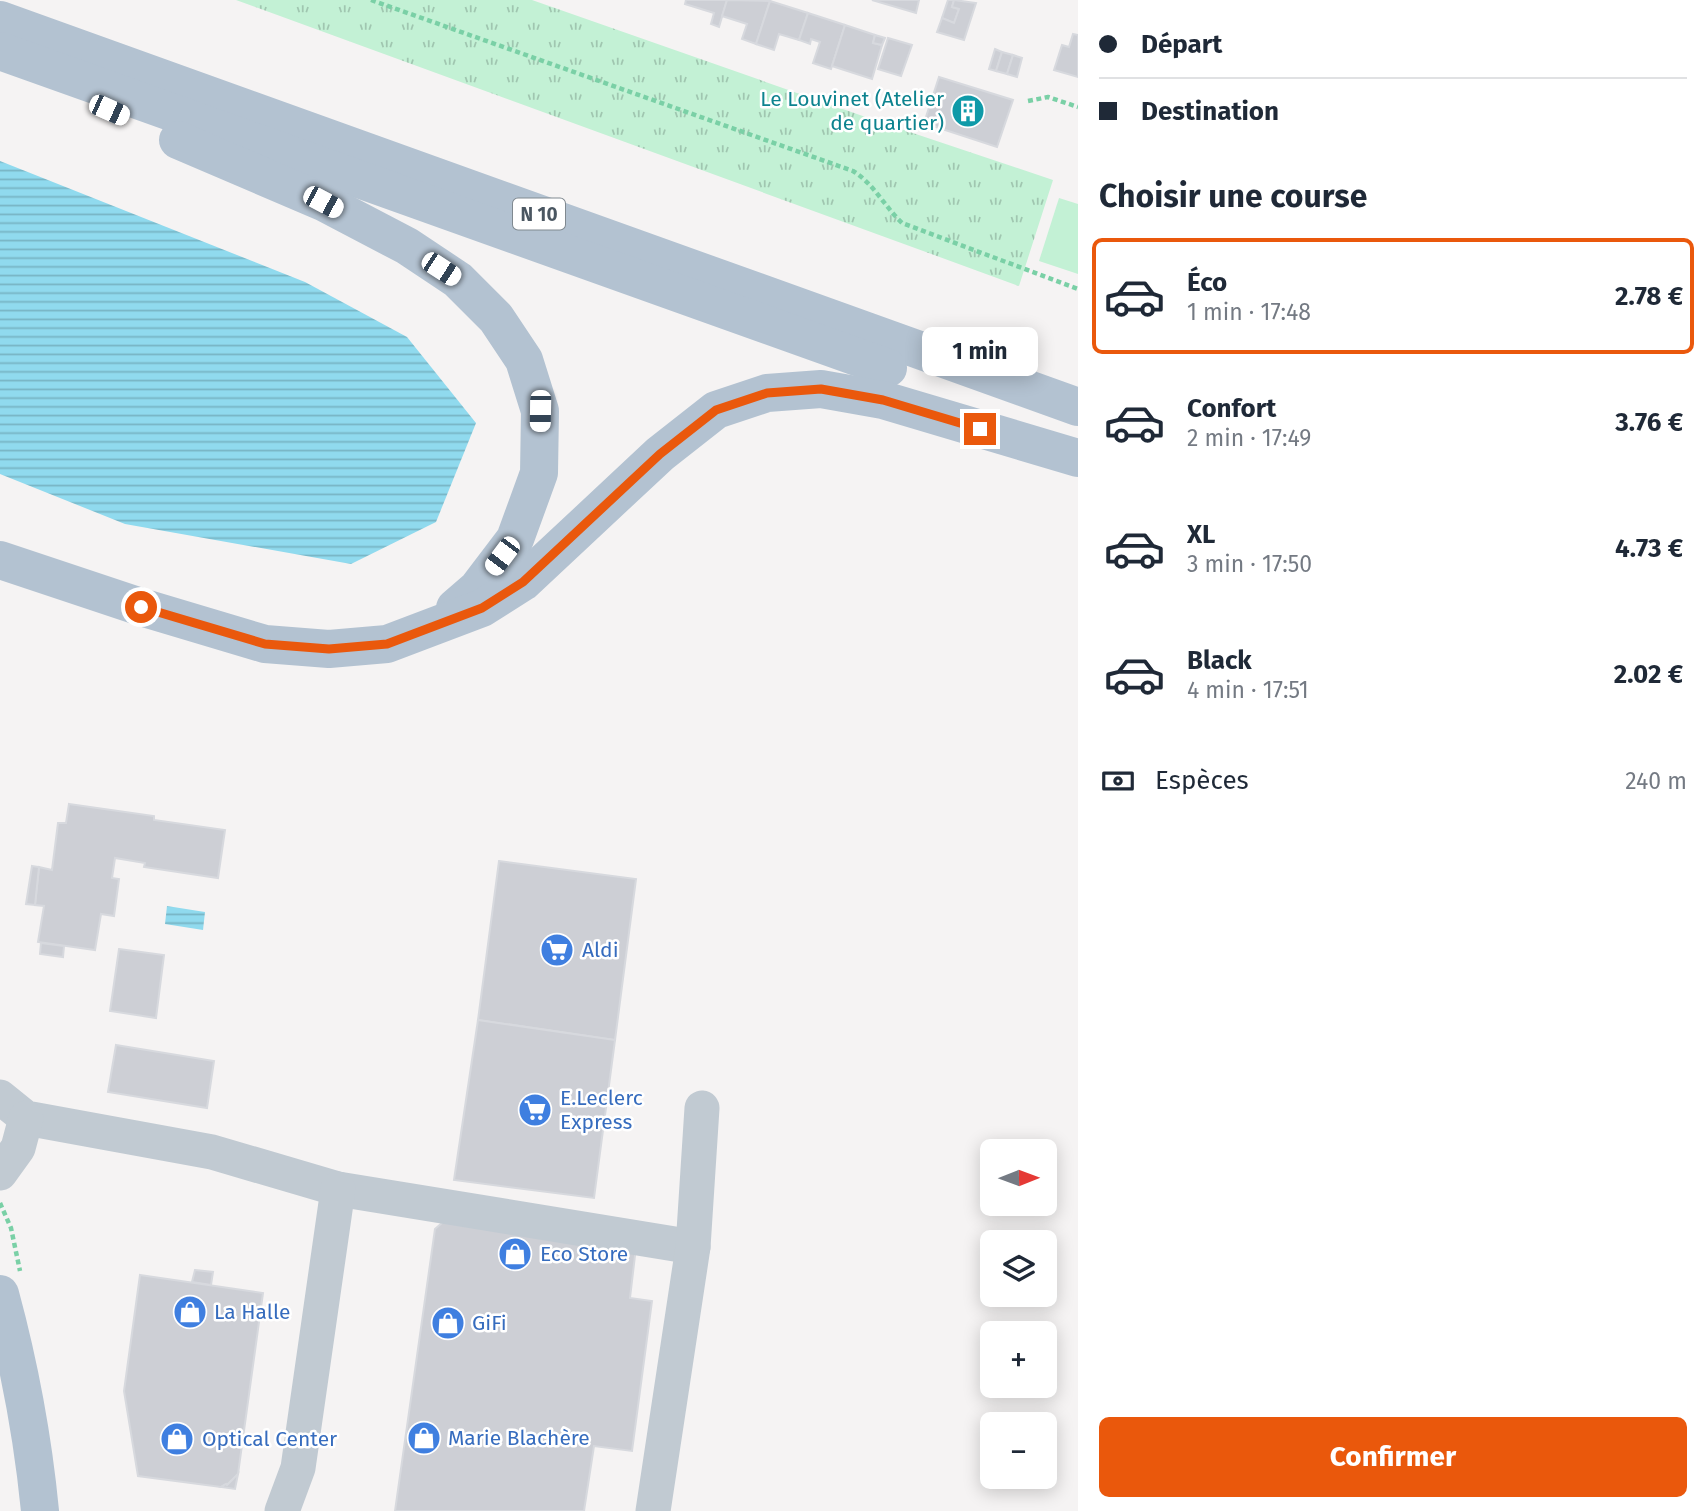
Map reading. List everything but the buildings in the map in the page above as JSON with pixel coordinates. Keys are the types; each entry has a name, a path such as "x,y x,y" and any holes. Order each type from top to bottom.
{"main road":[{"name":"N 10","path":"3,42 1078,407"},
{"name":"N 10","path":"3,42 1078,435"},
{"path":"3,42 37,79 323,202 407,246 458,280 496,318 524,360 540,411 539,473 515,539 477,589 433,628"},
{"path":"9,568 265,644 329,649 387,644 482,608 523,582 660,454 716,410 767,393 821,389 883,400 1078,458"},
{"path":"0,1294 27,1418 40,1511"}],"street":[{"path":"0,1173 18,1148 13,1108 212,1152 338,1189 693,1247"},
{"path":"653,1511 693,1247 702,1108"},
{"path":"282,1511 298,1468 338,1189"}],"path":[{"path":"371,0 853,171 865,178 886,207 902,223 1078,289"},
{"path":"1028,101 1048,97 1078,107"},
{"path":"0,1202 7,1220"}],"green space":[{"path":"236,0 532,0 1053,180 1019,286"},
{"path":"1059,198 1078,204 1078,274 1039,261"}],"water":[{"path":"0,161 305,282 407,337 476,423 436,522 351,564 125,524 0,474"},
{"path":"167,906 205,912 203,930 165,924"}],"place":[{"name":"Le Louvinet (Atelier de quartier)","path":"968,111"},
{"name":"Aldi","path":"557,950"},
{"name":"E.Leclerc Express","path":"535,1110"},
{"name":"Eco Store","path":"515,1254"},
{"name":"La Halle","path":"190,1312"},
{"name":"GiFi","path":"448,1323"},
{"name":"Marie Blachère","path":"424,1438"},
{"name":"Optical Center","path":"177,1439"}],"route":[{"path":"141,607 265,644 329,649 387,644 482,608 523,582 660,454 716,410 767,393 821,389 883,400 980,429"}]}
